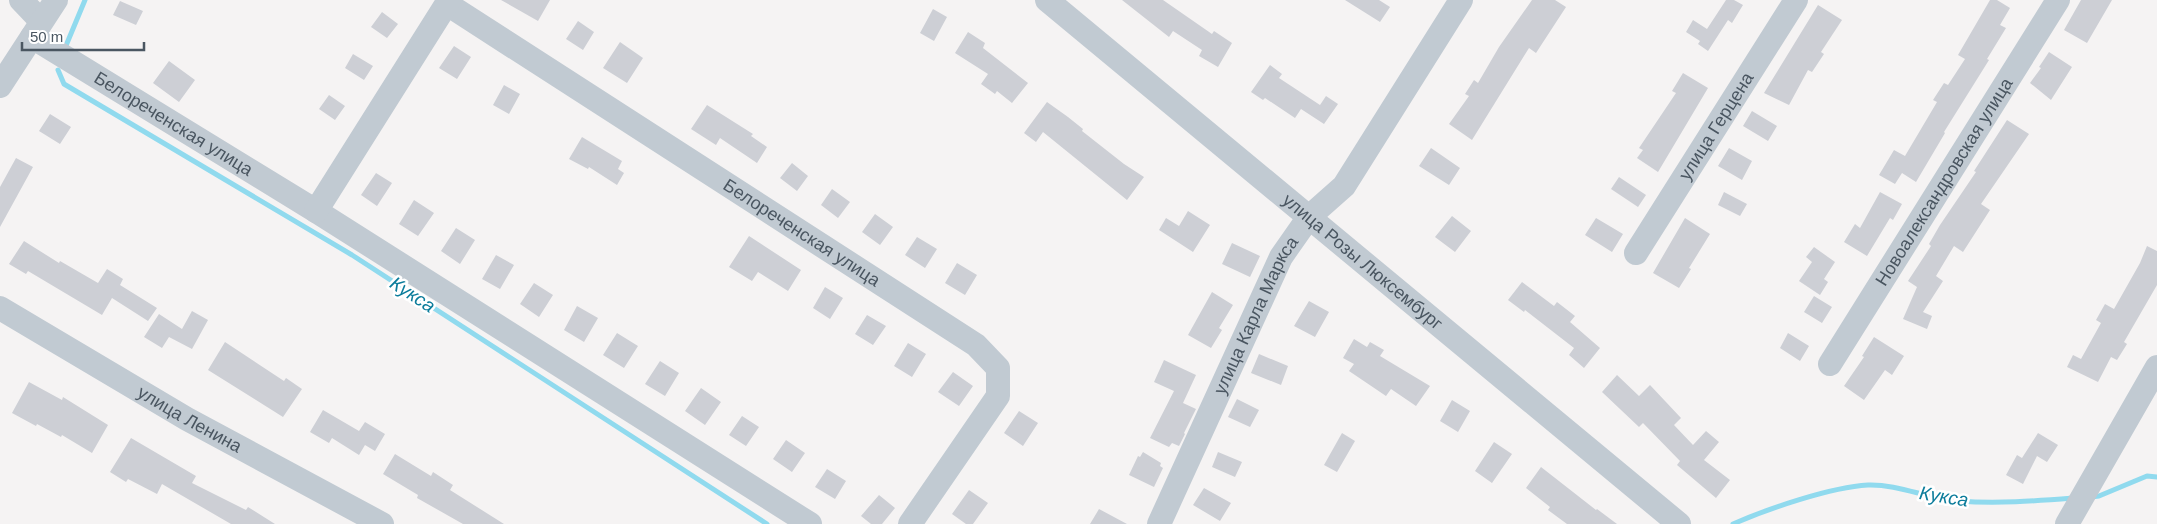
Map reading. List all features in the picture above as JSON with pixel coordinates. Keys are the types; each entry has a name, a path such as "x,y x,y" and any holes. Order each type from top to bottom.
{"street":[{"path":"21,0 37,29"},
{"path":"0,86 56,0"},
{"name":"улица Розы Люксембург","path":"1047,0 1679,524"},
{"name":"улица Карла Маркса","path":"1159,524 1281,257 1310,218 1344,186 1461,0"},
{"name":"улица Герцена","path":"1636,253 1796,0"},
{"name":"Новоалександровская улица","path":"1830,364 2058,0"},
{"name":"Белореченская улица","path":"316,211 448,2 976,345 998,368 998,396 910,524"},
{"name":"Белореченская улица","path":"37,29 316,211 810,524"},
{"name":"улица Ленина","path":"0,308 187,419 382,524"},
{"path":"2071,517 2157,367"}],"building":[{"path":"501,0 550,0 538,21"},
{"path":"1122,0 1163,0 1212,34 1214,31 1232,43 1218,67 1199,56 1202,50 1173,31 1169,37"},
{"path":"1345,0 1379,0 1390,7 1380,22"},
{"path":"1532,0 1555,0 1566,7 1536,53 1529,48 1472,140 1449,124 1469,96 1465,94 1474,80 1478,83 1499,47"},
{"path":"1726,0 1734,0 1743,5 1732,23 1728,20 1708,51 1698,44 1700,41 1686,32 1693,20 1707,29"},
{"path":"1990,0 1997,0 2010,8 2000,25 2006,28 1916,182 1902,173 1895,184 1879,175 1894,150 1905,156 1937,102 1933,100 1944,83 1948,85 1965,59 1958,55"},
{"path":"2081,0 2112,0 2087,43 2064,30"},
{"path":"120,1 143,11 136,25 113,15"},
{"path":"1818,5 1842,20 1821,52 1824,54 1812,72 1808,70 1789,105 1764,93"},
{"path":"933,9 947,17 934,41 920,33"},
{"path":"382,12 398,24 387,38 371,27"},
{"path":"578,21 594,32 583,50 566,39"},
{"path":"968,32 985,43 983,48 1028,83 1012,103 997,91 995,94 981,84 988,74 955,53"},
{"path":"620,42 643,58 627,83 603,68"},
{"path":"454,46 471,57 457,79 439,68"},
{"path":"2049,52 2072,67 2051,100 2030,83 2041,68 2039,67"},
{"path":"353,54 373,66 364,80 345,68"},
{"path":"169,61 195,80 179,102 153,83"},
{"path":"1270,65 1282,74 1279,78 1320,105 1326,96 1338,104 1324,124 1301,109 1295,118 1265,98 1263,100 1251,92"},
{"path":"1683,73 1708,88 1658,172 1637,158 1643,150 1639,148 1676,93 1672,91"},
{"path":"504,85 520,94 509,114 493,105"},
{"path":"329,95 345,106 335,120 319,109"},
{"path":"1047,102 1083,129 1082,131 1124,164 1144,177 1127,200 1043,132 1036,142 1024,133"},
{"path":"707,105 753,134 751,136 767,147 757,163 720,138 716,145 691,129"},
{"path":"1752,111 1777,126 1768,141 1743,126"},
{"path":"50,114 71,127 60,144 39,131"},
{"path":"2007,120 2029,134 1981,204 1990,210 1963,252 1954,246 1936,276 1943,281 1923,312 1932,316 1927,329 1903,319 1917,287 1908,281 1931,246 1929,244 1940,225 1976,172 1974,171"},
{"path":"582,137 622,161 618,169 624,173 617,185 589,167 588,169 569,159"},
{"path":"1431,148 1460,168 1449,185 1419,166"},
{"path":"1729,148 1752,161 1742,180 1718,166"},
{"path":"16,158 33,167 0,227 0,187"},
{"path":"792,163 808,176 797,191 780,178"},
{"path":"376,173 392,183 377,206 361,195"},
{"path":"1619,177 1646,195 1638,207 1611,189"},
{"path":"832,189 850,202 838,218 821,205"},
{"path":"1724,192 1747,204 1740,216 1718,205"},
{"path":"1880,192 1902,204 1893,220 1890,218 1867,256 1844,242 1855,224 1860,228"},
{"path":"414,200 434,213 418,236 399,224"},
{"path":"1188,211 1210,225 1193,252 1159,230 1166,218 1179,226"},
{"path":"875,214 893,227 880,245 862,232"},
{"path":"1452,216 1471,231 1455,252 1435,237"},
{"path":"1596,218 1623,234 1612,252 1585,235"},
{"path":"1685,218 1710,234 1679,288 1653,273"},
{"path":"456,228 475,240 460,264 441,251"},
{"path":"749,236 801,270 788,291 758,272 752,281 729,267"},
{"path":"917,237 937,249 925,268 905,255"},
{"path":"24,241 59,263 60,261 98,283 107,269 123,279 120,285 157,308 148,321 112,298 102,315 28,271 26,274 9,264"},
{"path":"1232,243 1260,256 1250,277 1222,264"},
{"path":"2147,246 2157,251 2157,285 2124,342 2127,344 2117,360 2111,357 2098,382 2067,367 2073,355 2081,359 2101,323 2096,320 2105,304 2114,309 2140,263"},
{"path":"1814,247 1835,262 1824,279 1828,282 1820,295 1799,281 1812,262 1806,257"},
{"path":"496,255 514,265 500,289 482,279"},
{"path":"957,263 977,275 965,295 945,283"},
{"path":"1522,282 1554,306 1557,302 1575,316 1570,322 1600,348 1584,368 1569,355 1574,348 1525,310 1524,312 1508,300"},
{"path":"534,283 553,295 539,317 520,304"},
{"path":"825,287 843,298 830,319 813,308"},
{"path":"1212,292 1233,305 1219,328 1222,330 1211,348 1188,335"},
{"path":"1814,296 1832,307 1822,323 1804,312"},
{"path":"1309,301 1329,312 1315,337 1294,326"},
{"path":"577,306 598,318 584,342 564,330"},
{"path":"192,311 208,320 192,349 169,337 162,348 144,337 159,314 182,329"},
{"path":"867,315 886,326 873,345 855,334"},
{"path":"617,333 638,346 624,368 603,355"},
{"path":"1788,333 1809,346 1800,361 1780,348"},
{"path":"1874,337 1904,356 1892,375 1885,370 1864,400 1844,386 1864,357 1862,356"},
{"path":"1354,339 1367,347 1370,342 1384,350 1380,356 1430,386 1416,406 1391,389 1386,396 1349,371 1354,364 1343,358"},
{"path":"225,342 284,381 286,378 302,389 283,417 208,370"},
{"path":"908,343 926,354 912,377 894,366"},
{"path":"1259,354 1288,366 1281,385 1251,373"},
{"path":"1164,360 1196,375 1183,403 1196,409 1179,446 1172,443 1169,447 1150,438 1174,391 1154,382"},
{"path":"660,361 679,373 665,396 645,384"},
{"path":"953,372 973,386 959,406 938,392"},
{"path":"1617,375 1639,396 1650,385 1681,418 1674,425 1693,445 1706,431 1719,442 1704,460 1730,480 1716,498 1677,465 1680,461 1643,423 1639,427 1602,392"},
{"path":"29,382 62,400 63,397 108,425 92,453 62,435 61,437 37,424 36,426 12,413"},
{"path":"701,388 721,402 705,425 685,411"},
{"path":"1237,399 1259,410 1250,427 1228,417"},
{"path":"1452,400 1470,411 1458,432 1440,421"},
{"path":"323,410 359,431 365,422 385,434 375,451 365,445 359,455 332,438 329,443 310,432"},
{"path":"1019,411 1038,423 1023,446 1004,433"},
{"path":"742,416 759,427 746,446 729,435"},
{"path":"1342,433 1355,441 1337,472 1324,465"},
{"path":"2038,433 2058,445 2047,462 2037,456 2023,484 2006,475 2017,455 2022,458"},
{"path":"131,438 196,476 192,483 246,510 248,507 275,524 231,524 162,484 157,494 128,479 126,482 110,472"},
{"path":"786,440 805,453 792,472 773,459"},
{"path":"1494,442 1512,454 1492,483 1475,471"},
{"path":"1143,452 1161,463 1160,466 1163,468 1154,487 1129,475 1138,456 1140,457"},
{"path":"1218,452 1242,462 1235,477 1212,467"},
{"path":"395,454 431,476 433,472 453,485 450,490 504,524 463,524 417,498 418,495 383,474"},
{"path":"1541,467 1617,524 1567,524 1548,510 1550,507 1526,488"},
{"path":"827,469 846,481 835,499 815,487"},
{"path":"1204,488 1231,503 1220,521 1193,505"},
{"path":"969,490 988,503 973,524 966,524 952,514"},
{"path":"879,495 895,508 882,524 871,524 861,516"},
{"path":"1099,509 1127,524 1090,524"}],"waterway":[{"name":"Кукса","path":"65,48 85,0"},
{"name":"Кукса","path":"58,70 64,84 352,255 767,524"},
{"name":"Кукса","path":"2091,497 2099,496 2147,476 2157,477"},
{"name":"Кукса","path":"1733,524 1818,494 1868,485 1902,489 1947,500 1973,502 2073,498"}]}
